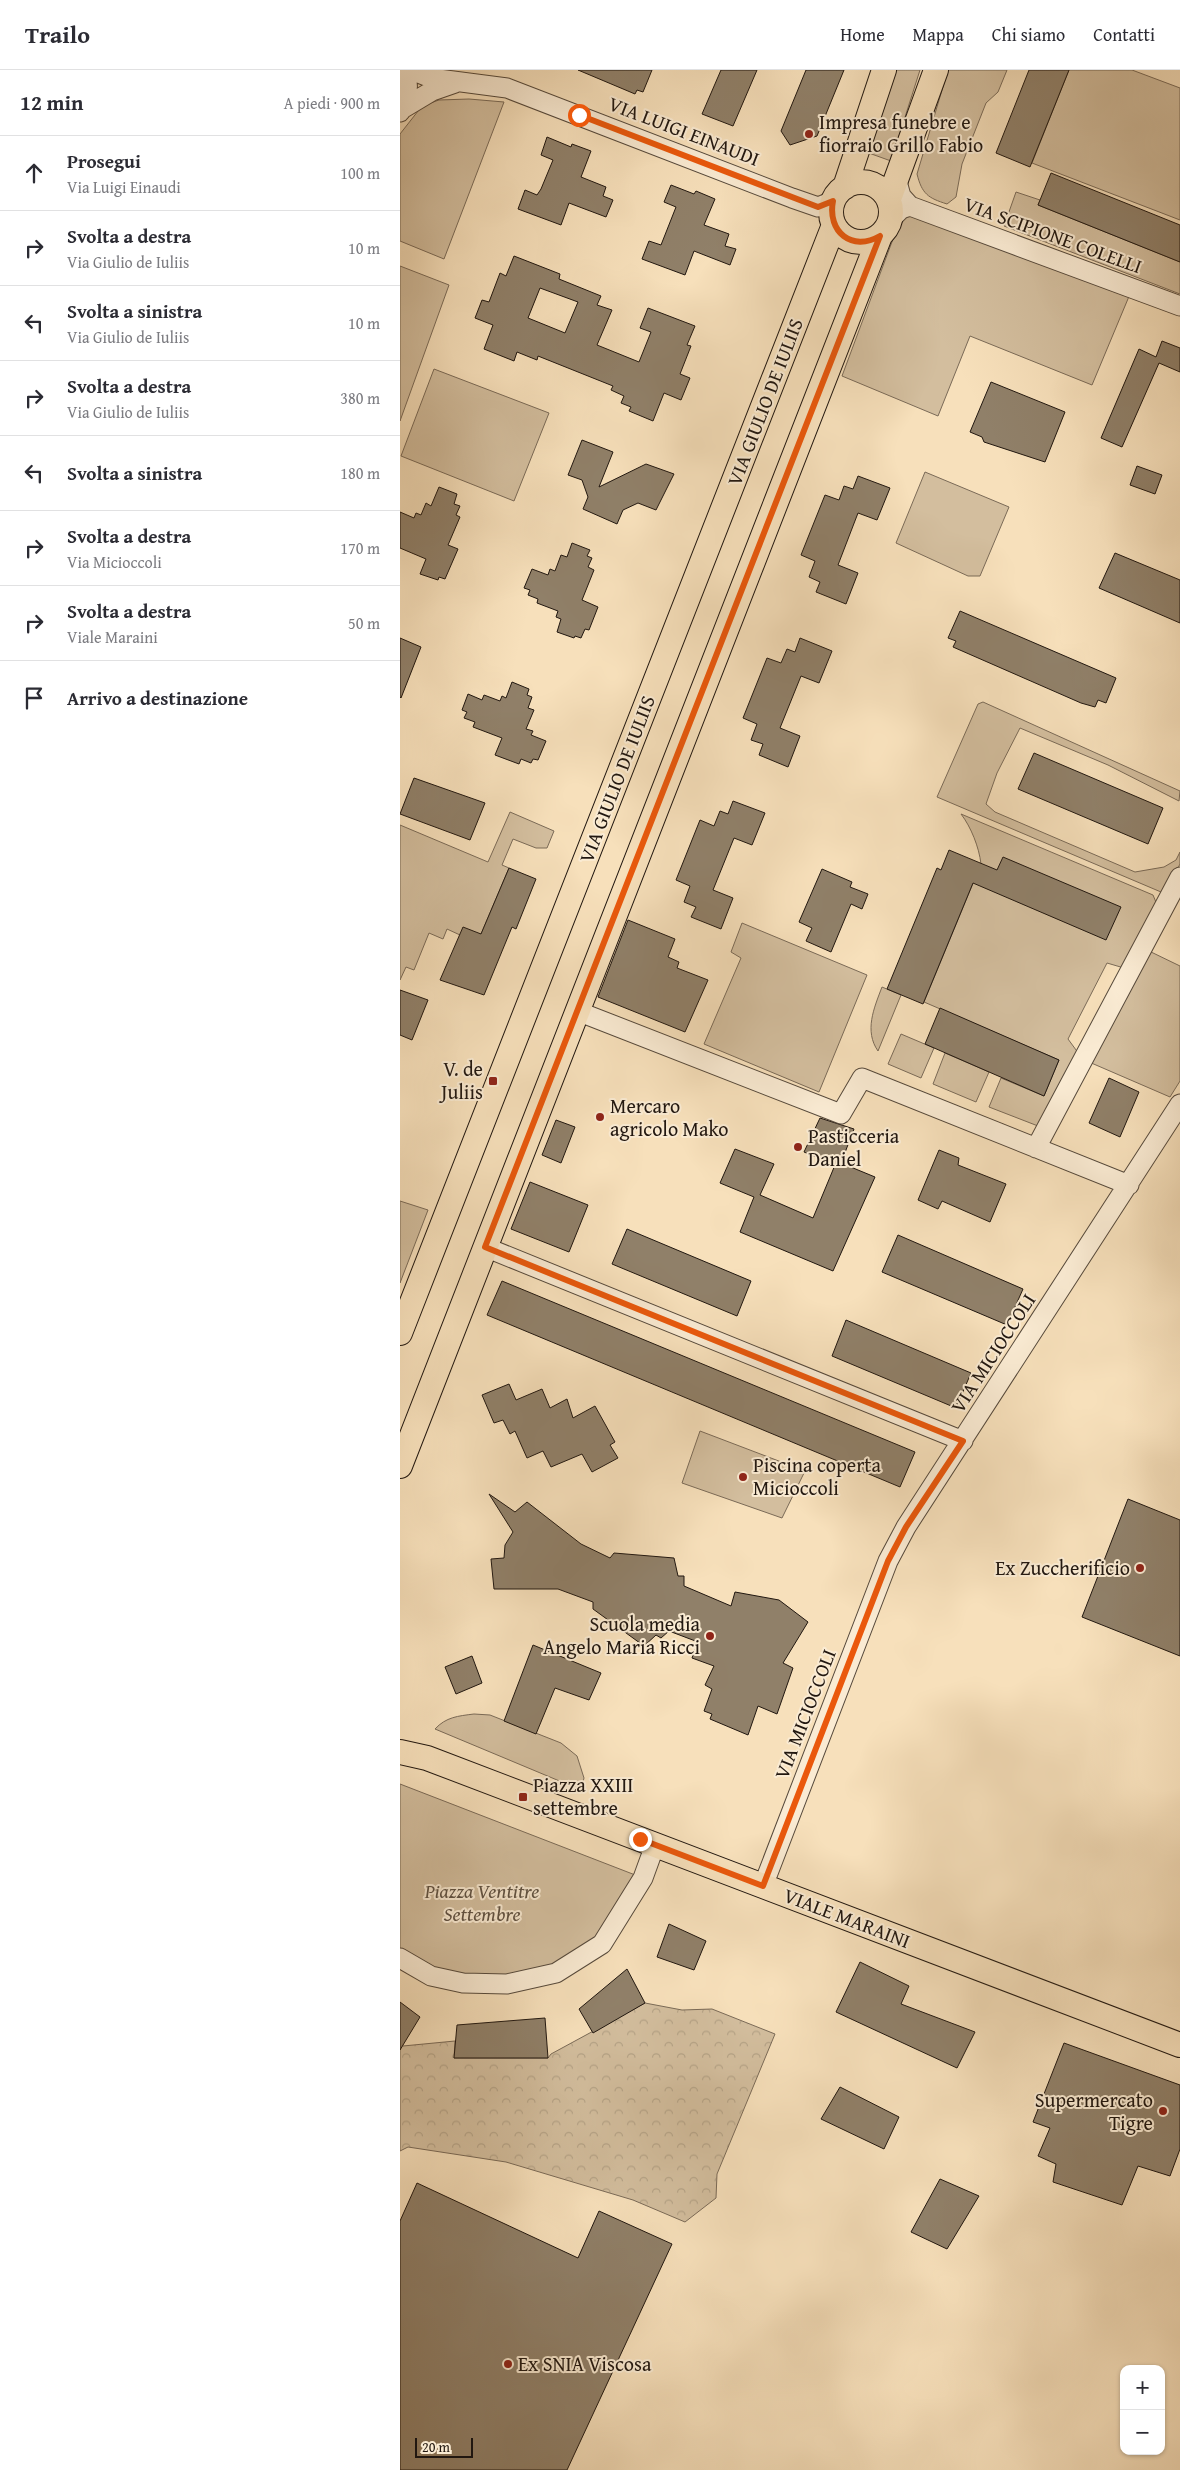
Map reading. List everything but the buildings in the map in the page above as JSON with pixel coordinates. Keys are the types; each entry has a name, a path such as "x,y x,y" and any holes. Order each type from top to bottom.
{"main road":[{"name":"VIA GIULIO DE IULIIS","path":"400,1333 834,225 832,217 839,194 884,70"},
{"path":"400,1466 893,208 936,70"},
{"path":"839,194 855,183 874,185 893,208"},
{"path":"834,225 838,231 851,240 866,242 893,208"},
{"path":"400,1735 427,1758"},
{"name":"VIALE MARAINI","path":"400,1752 427,1758 1180,2045"}],"street":[{"path":"401,110 408,88 405,70"},
{"name":"VIA LUIGI EINAUDI","path":"411,70 430,78 492,85 519,92 818,207 839,194"},
{"name":"VIA LUIGI EINAUDI","path":"401,110 432,91 458,82"},
{"name":"VIA SCIPIONE COLELLI","path":"893,208 1180,306"},
{"path":"1036,1148 1180,877"},
{"path":"578,1011 841,1114 862,1078 1129,1185"},
{"name":"VIA MICIOCCOLI","path":"763,1886 888,1561 906,1527 1180,1104"},
{"path":"485,1247 963,1441"},
{"path":"400,1958 430,1976 463,1983 507,1984 556,1973 602,1944 643,1878 655,1845"}],"green space":[{"path":"891,70 920,70 891,161 866,152"},
{"path":"948,70 1007,70 998,92 986,103 962,164 956,197 947,204 935,200 924,191 917,174"},
{"path":"1069,70 1132,70 1180,88 1180,220 1032,163"},
{"path":"469,99 504,102 444,259 400,241 400,134 422,106 439,100"},
{"path":"1016,192 1040,200 1038,205 1180,262 1180,294 1004,226"},
{"path":"908,214 1130,294 1092,385 970,336 938,416 842,376 899,223"},
{"path":"400,266 449,285 400,421"},
{"path":"434,369 549,413 514,501 401,456"},
{"path":"925,472 1009,507 980,576 968,576 896,543"},
{"path":"983,702 1180,791 1179,801 1108,765 1020,728 997,773 986,804 995,812 1135,872 1164,867 1176,860 1180,852 1180,864 1166,891 1161,892 937,797 978,704"},
{"path":"510,812 554,831 547,848 536,848 513,839 502,865 509,868 481,934 460,935 447,929 443,939 429,933 414,970 406,967 400,980 400,825 488,862"},
{"path":"961,814 1153,895 1158,907 1124,968 1107,963 1068,1039 1079,1054 1038,1126 989,1107 1001,1078 1044,1096 1059,1060 924,1002 981,864 974,838"},
{"path":"742,923 867,975 819,1092 704,1044 741,958 731,952"},
{"path":"1149,951 1180,966 1180,1081 1170,1097 1089,1062"},
{"path":"882,987 901,995 878,1051 874,1043 871,1027"},
{"path":"901,1034 934,1048 921,1078 888,1064"},
{"path":"945,1053 989,1072 976,1102 933,1084"},
{"path":"400,1201 428,1210 400,1283"},
{"name":"Piscina coperta Micioccoli","path":"700,1431 805,1471 782,1518 682,1483"},
{"path":"490,1715 561,1743 577,1756 584,1778 581,1790 435,1729 439,1725 458,1716"},
{"name":"Piazza Ventitre Settembre","path":"400,1784 643,1878 602,1944 556,1973 463,1983 400,1958"},
{"path":"645,2003 682,2010 712,2009 775,2034 717,2174 716,2198 685,2222 633,2200 506,2162 408,2147 400,2151 400,2044 403,2046 455,2041 454,2058 548,2058 551,2054"}],"place":[{"name":"Impresa funebre e fiorraio Grillo Fabio","path":"809,134"},
{"name":"V. de Juliis","path":"493,1081"},
{"name":"Mercaro agricolo Mako","path":"600,1117"},
{"name":"Pasticceria Daniel","path":"798,1147"},
{"name":"Piscina coperta Micioccoli","path":"743,1477"},
{"name":"Ex Zuccherificio","path":"1140,1568"},
{"name":"Scuola media Angelo Maria Ricci","path":"710,1636"},
{"name":"Piazza XXIII settembre","path":"523,1797"},
{"name":"Supermercato Tigre","path":"1163,2111"},
{"name":"Ex SNIA Viscosa","path":"508,2364"}],"route":[{"path":"579,115 818,207 833,201 832,217 834,225 844,236 858,242 866,242 880,236 485,1247 963,1441 906,1527 888,1561 763,1886 640,1839"}]}
